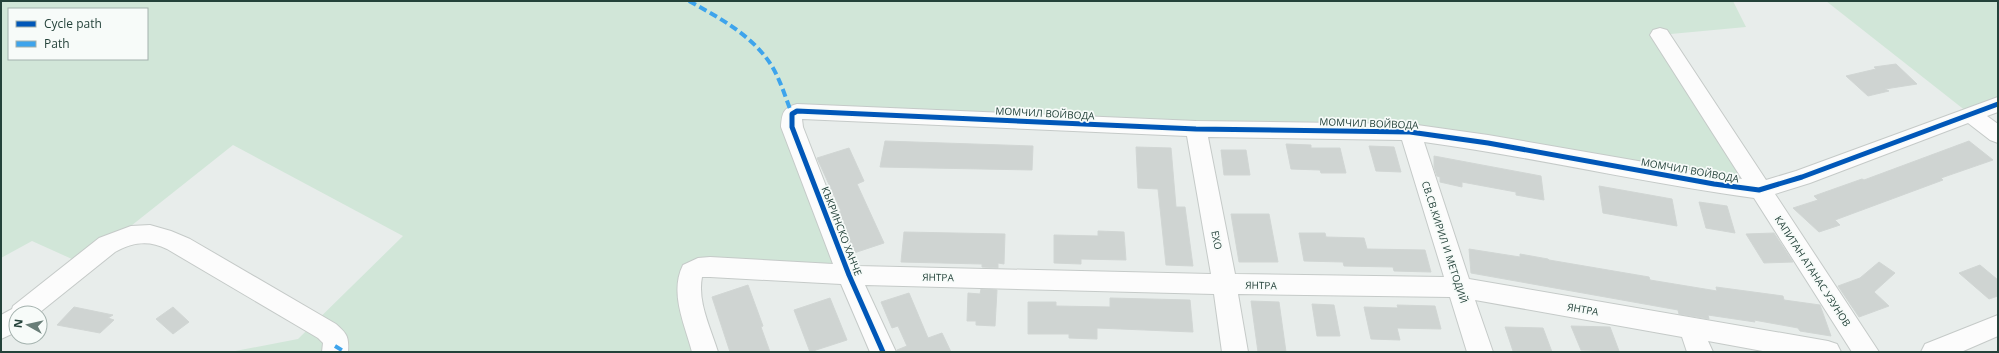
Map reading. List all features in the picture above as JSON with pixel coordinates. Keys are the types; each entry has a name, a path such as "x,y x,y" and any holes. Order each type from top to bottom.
{"street":[{"name":"КАПИТАН АТАНАС УЗУНОВ","path":"1660,36 1866,352"},
{"name":"МОМЧИЛ ВОЙВОДА","path":"792,114 797,111 805,110 1196,129 1410,132 1481,142 1714,184 1759,190 1802,177 1998,104"},
{"name":"КЪКРИНСКО ХАНЧЕ","path":"792,114 792,127 849,275 883,352"},
{"path":"1971,114 1998,135"},
{"name":"ЕХО","path":"1196,129 1225,284 1235,352"},
{"name":"СВ.СВ.КИРИЛ И МЕТОДИЙ","path":"1410,132 1480,352"},
{"path":"32,305 112,242 128,236 155,235 171,241 241,279 327,331 336,339 335,352"},
{"name":"ЯНТРА","path":"705,352 688,292 687,281 690,272 698,268 710,267 849,275 1225,284 1460,287 1828,352"},
{"path":"1934,352 1998,325"},
{"path":"1691,328 1700,352"}],"green space":[{"path":"1,1 1733,1 1746,27 1660,35 1759,190 1488,143 797,111 849,275 698,268 705,352 230,352 298,339 403,236 233,145 83,264 32,241 1,258"},
{"path":"1826,1 1998,1 1998,104 1971,115"}],"building":[{"path":"1896,64 1917,84 1885,89 1889,91 1868,96 1846,76 1876,69 1874,67"},
{"path":"885,141 1033,146 1032,170 880,167"},
{"path":"1969,141 1993,160 1941,178 1943,180 1835,220 1840,225 1819,232 1793,208 1818,200 1814,196 1862,179 1864,180"},
{"path":"1286,144 1311,145 1311,148 1340,148 1346,173 1321,173 1320,170 1291,169"},
{"path":"1369,146 1394,147 1401,172 1376,171"},
{"path":"1136,147 1171,148 1176,207 1185,207 1193,266 1166,265 1158,189 1138,188"},
{"path":"849,148 864,181 857,184 884,243 854,253 838,212 841,211 817,158"},
{"path":"1221,150 1246,150 1250,175 1224,175"},
{"path":"1434,156 1541,176 1544,200 1516,195 1516,192 1462,182 1462,187 1440,182 1440,177 1437,176 1434,167"},
{"path":"1599,186 1672,199 1677,226 1603,213"},
{"path":"1699,202 1727,206 1735,233 1706,228"},
{"path":"1231,214 1269,214 1278,262 1239,262"},
{"path":"1098,231 1124,232 1126,260 1081,259 1081,264 1054,263 1054,235 1098,236"},
{"path":"904,232 1005,234 1004,264 998,263 998,268 982,267 982,264 901,262"},
{"path":"1299,233 1325,233 1326,237 1364,238 1367,249 1425,250 1431,272 1394,271 1393,267 1344,266 1343,262 1304,261"},
{"path":"1774,233 1793,262 1764,263 1746,234"},
{"path":"1469,249 1520,257 1520,254 1649,277 1650,280 1717,291 1716,287 1783,296 1784,300 1820,305 1831,336 1800,331 1798,328 1754,320 1755,322 1708,315 1709,319 1679,314 1678,310 1471,273"},
{"path":"1879,262 1895,273 1874,292 1889,306 1859,317 1838,286 1860,278"},
{"path":"1980,265 1998,280 1998,296 1989,299 1959,273"},
{"path":"748,285 763,326 761,327 770,352 730,352 712,297"},
{"path":"981,289 997,290 995,326 976,325 976,321 967,321 968,293 980,294"},
{"path":"909,293 928,338 942,333 951,352 897,352 897,350 907,346 898,326 892,328 881,302"},
{"path":"830,298 847,340 810,352 794,310"},
{"path":"1110,298 1190,300 1193,332 1097,328 1097,339 1069,338 1069,334 1028,334 1028,302 1056,302 1056,306 1110,307"},
{"path":"1251,301 1279,302 1286,352 1258,352"},
{"path":"1312,304 1334,305 1340,336 1317,336"},
{"path":"1397,305 1435,306 1441,329 1397,328 1400,340 1371,339 1364,307 1398,308"},
{"path":"74,307 113,315 108,318 114,320 100,333 57,325"},
{"path":"173,307 189,322 173,334 156,319"},
{"path":"1571,326 1610,327 1619,351 1581,350"},
{"path":"1505,327 1543,328 1552,352 1513,351"}],"marked path":[{"path":"689,1 712,14 753,43 770,63 792,114"},
{"path":"335,346 345,352"}],"cycle path":[{"path":"883,352 849,275 792,127 792,114 797,111 1196,129 1410,132 1488,143 1714,184 1759,190 1802,177 1998,104"}]}
